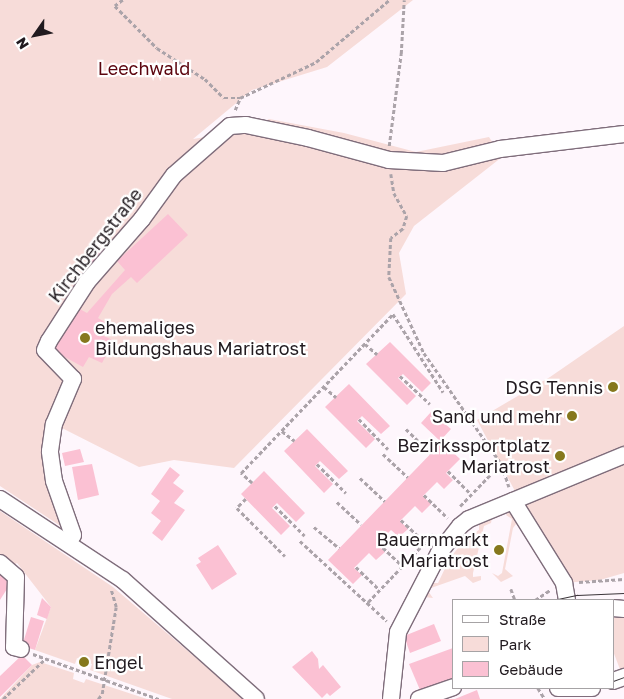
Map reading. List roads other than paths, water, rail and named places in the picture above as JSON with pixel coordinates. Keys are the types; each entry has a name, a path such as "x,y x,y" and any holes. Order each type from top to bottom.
{"street":[{"name":"Kirchbergstraße","path":"68,544 73,536 54,481 50,451 54,424 73,379 46,350 49,341 87,282 142,219 174,175 230,126 246,125 308,138 389,160 443,163 500,149 624,134"},
{"path":"391,699 398,632 438,553 460,526 469,519 624,454"},
{"path":"0,499 123,580 256,699"},
{"path":"513,501 564,583 567,599"},
{"path":"0,563 16,577 14,646 21,649"},
{"path":"419,699 452,687"}],"tram line":[{"path":"558,599 577,595 624,593"},
{"path":"614,681 624,677"}],"place":[{"name":"ehemaliges Bildungshaus Mariatrost","path":"85,338"},
{"name":"DSG Tennis","path":"613,387"},
{"name":"Sand und mehr","path":"572,416"},
{"name":"Bezirkssportplatz Mariatrost","path":"560,456"},
{"name":"Bauernmarkt Mariatrost","path":"499,550"},
{"name":"Engel","path":"84,662"}],"park label":[{"name":"Leechwald","path":"144,68"}]}
